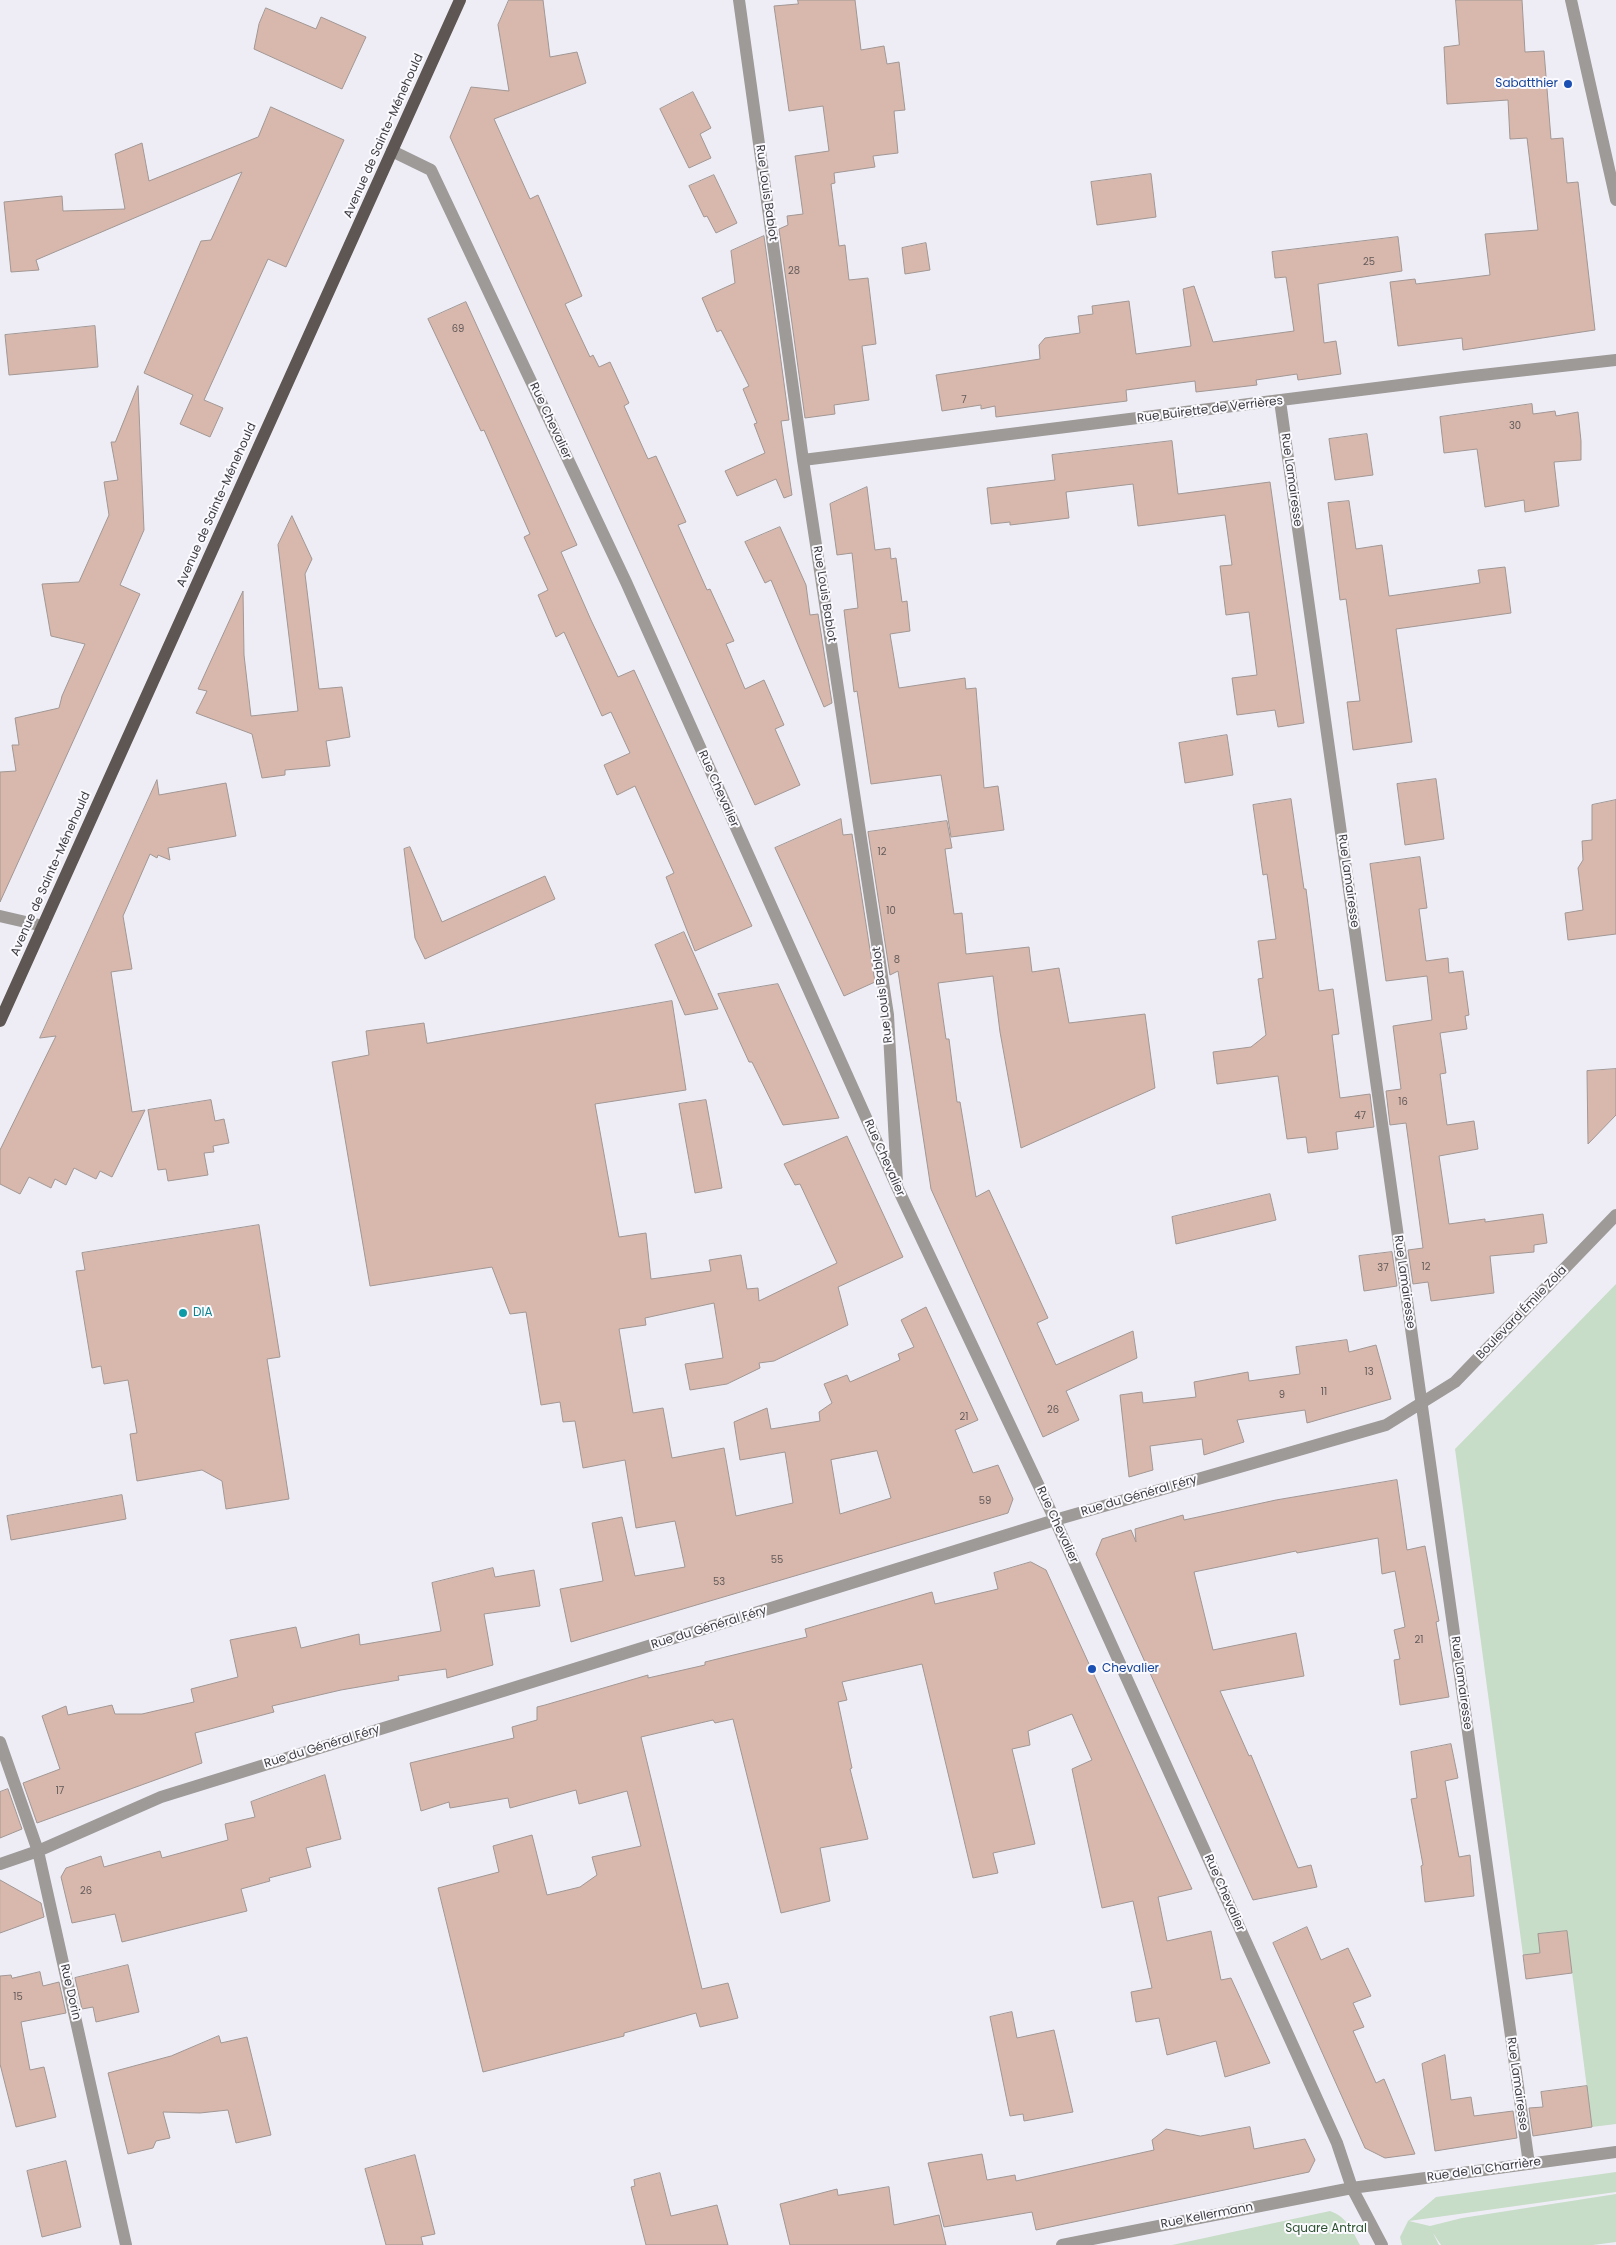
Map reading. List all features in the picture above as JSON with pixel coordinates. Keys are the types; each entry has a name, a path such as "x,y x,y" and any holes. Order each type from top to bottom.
{"main road":[{"name":"Avenue de Sainte-Ménehould","path":"0,1021 460,0"}],"street":[{"name":"Rue Louis Bablot","path":"739,0 803,460 888,1015 898,1189"},
{"path":"1571,0 1616,200"},
{"name":"Rue Chevalier","path":"392,151 431,170 626,582 898,1189 1055,1520 1337,2143 1352,2188 1382,2245"},
{"name":"Rue Buirette de Verrières","path":"803,460 1464,377 1616,360"},
{"name":"Rue Lamairesse","path":"1280,401 1529,2164"},
{"path":"0,916 43,926"},
{"name":"Boulevard Émile Zola","path":"1421,1404 1455,1382 1616,1215"},
{"name":"Rue du Général Féry","path":"0,1864 38,1851 161,1797 1055,1520 1386,1425 1421,1404"},
{"name":"Rue Dorin","path":"0,1742 38,1851 126,2245"},
{"name":"Rue de la Charrière","path":"1352,2188 1616,2152"},
{"name":"Rue Kellermann","path":"1062,2245 1352,2188"}],"green space":[{"path":"1616,1284 1616,2124 1592,2127 1569,1949 1523,1955 1455,1449"},
{"path":"1616,2172 1616,2192 1409,2221 1430,2226 1462,2218 1616,2194 1616,2242 1593,2245 1441,2245 1433,2233 1439,2245 1402,2245 1400,2237 1408,2221 1436,2197"},
{"name":"Square Antral","path":"1330,2211 1345,2220 1360,2245 1172,2245"}],"building":[{"path":"509,0 543,0 550,57 577,52 586,83 494,119 530,199 538,195 582,296 565,304 590,357 593,355 599,367 610,362 629,403 624,406 648,459 656,456 686,522 678,525 707,590 710,589 734,641 726,644 745,689 764,680 784,725 775,729 800,785 755,805 450,137 471,87 509,91 498,25"},
{"path":"798,0 855,0 861,50 884,46 887,64 899,62 905,110 894,111 898,153 873,156 875,167 834,173 835,183 831,184 839,246 845,245 849,280 868,278 876,344 862,346 869,400 834,405 835,414 805,418 779,229 788,225 787,216 803,214 795,156 829,151 823,106 789,111 774,6 798,4"},
{"path":"1456,0 1522,0 1525,52 1544,51 1551,139 1563,138 1567,183 1578,182 1595,330 1463,350 1462,338 1398,346 1390,282 1415,279 1416,284 1490,275 1485,234 1538,230 1527,138 1510,139 1508,100 1447,104 1444,47 1459,45"},
{"path":"266,8 316,29 321,17 366,37 342,89 254,49 259,24"},
{"path":"693,92 711,128 700,134 711,158 689,168 660,109"},
{"path":"271,107 344,140 286,267 268,259 204,400 223,408 210,437 180,424 193,395 144,373 201,241 211,240 242,172 36,260 39,270 11,272 4,202 62,196 63,211 125,209 115,154 142,143 149,181 258,137"},
{"path":"1151,174 1156,217 1097,225 1091,182"},
{"path":"714,175 737,223 716,233 707,216 704,217 689,186"},
{"path":"764,236 789,420 781,421 792,495 784,498 776,479 737,496 725,471 765,453 754,424 757,423 743,389 749,386 721,330 717,332 702,298 735,283 731,251"},
{"path":"1398,237 1402,271 1318,284 1324,343 1336,341 1341,374 1298,380 1297,374 1256,380 1257,385 1196,392 1195,381 1126,390 1127,401 996,417 995,406 981,409 981,405 942,411 936,375 1040,359 1039,345 1045,338 1080,333 1078,316 1093,314 1092,306 1129,301 1136,354 1191,346 1183,289 1194,286 1213,342 1294,331 1286,277 1275,278 1272,252"},
{"path":"926,243 930,270 905,274 902,248"},
{"path":"466,302 577,545 561,552 591,620 618,677 634,670 752,926 695,951 666,877 674,873 635,786 617,795 604,765 630,753 611,712 602,716 564,632 556,637 538,595 548,590 524,537 530,534 484,430 481,431 428,319"},
{"path":"95,326 98,367 9,375 5,335"},
{"path":"138,386 144,530 120,585 140,594 0,902 0,772 16,771 12,745 19,745 15,718 59,708 62,696 85,644 51,636 42,584 79,582 109,515 104,482 118,480 111,442 115,442"},
{"path":"1532,404 1533,414 1555,411 1556,416 1578,412 1581,460 1554,462 1559,506 1525,512 1524,500 1485,507 1477,449 1444,453 1440,417"},
{"path":"1367,434 1373,475 1335,480 1329,439"},
{"path":"1172,441 1178,494 1270,482 1304,723 1278,727 1275,710 1237,715 1232,678 1257,675 1249,612 1226,615 1220,566 1232,565 1225,515 1138,526 1133,484 1066,492 1069,518 1010,525 1010,522 991,524 987,488 1055,480 1052,455"},
{"path":"867,487 875,550 890,548 891,559 896,558 902,602 907,601 910,631 890,634 899,688 965,678 966,689 976,688 984,788 998,786 1004,830 951,837 941,775 871,784 857,691 854,692 844,610 858,608 852,553 837,555 830,504"},
{"path":"1349,501 1356,549 1382,545 1389,596 1480,583 1478,570 1505,567 1511,613 1396,629 1412,742 1353,750 1347,702 1360,701 1346,599 1340,600 1328,503"},
{"path":"292,516 312,559 305,574 319,689 342,687 350,737 326,741 330,766 285,770 285,775 262,778 252,734 196,713 207,691 198,689 243,591 244,655 251,716 298,711 278,545"},
{"path":"780,527 806,585 810,615 818,614 832,703 824,707 771,580 765,583 745,542"},
{"path":"1227,735 1233,775 1185,783 1179,743"},
{"path":"1436,779 1444,839 1405,845 1397,784"},
{"path":"157,780 159,795 226,783 236,836 168,848 170,860 158,855 157,858 150,854 123,916 132,969 111,972 132,1112 145,1110 112,1177 100,1171 96,1179 74,1168 66,1185 55,1179 51,1188 29,1177 20,1194 0,1184 0,1150 56,1036 40,1038"},
{"path":"1291,799 1304,889 1306,889 1319,991 1333,989 1339,1034 1332,1035 1340,1098 1370,1094 1374,1127 1336,1132 1338,1149 1308,1153 1306,1137 1287,1139 1278,1076 1217,1084 1213,1052 1251,1047 1266,1035 1258,979 1263,978 1258,941 1276,939 1267,874 1263,875 1253,805"},
{"path":"1616,800 1616,934 1568,940 1565,913 1583,910 1578,868 1583,860 1582,841 1592,840 1592,805"},
{"path":"841,819 843,835 852,834 875,982 844,996 775,848"},
{"path":"947,821 952,848 945,849 954,914 962,913 966,954 1029,947 1032,972 1059,968 1069,1023 1145,1014 1155,1088 1021,1148 1000,1032 993,976 938,983 946,1039 949,1039 957,1102 960,1102 976,1197 989,1190 1048,1318 1037,1323 1056,1365 1133,1331 1137,1358 1066,1391 1079,1420 1043,1437 931,1189 898,971 890,975 868,832"},
{"path":"410,847 442,922 545,876 555,899 425,959 415,938 404,849"},
{"path":"1420,857 1427,908 1419,909 1426,961 1448,958 1449,973 1463,971 1469,1015 1465,1016 1467,1029 1440,1033 1446,1073 1440,1074 1447,1125 1474,1121 1478,1149 1439,1156 1449,1224 1485,1219 1485,1222 1543,1214 1547,1243 1534,1245 1534,1252 1490,1256 1494,1293 1431,1301 1428,1282 1413,1284 1408,1250 1423,1248 1406,1123 1390,1125 1386,1091 1401,1089 1393,1026 1432,1020 1427,976 1386,981 1370,864"},
{"path":"684,932 718,1009 685,1015 655,945"},
{"path":"778,984 839,1118 783,1125 752,1062 749,1062 718,994"},
{"path":"672,1001 686,1090 595,1104 619,1237 646,1233 651,1279 711,1271 709,1260 741,1255 747,1289 758,1288 759,1301 837,1263 800,1184 795,1185 784,1164 847,1136 903,1257 838,1287 848,1325 774,1361 759,1363 760,1368 727,1384 690,1390 685,1364 723,1358 714,1303 645,1318 646,1325 619,1329 633,1413 663,1408 672,1458 724,1448 736,1516 793,1503 785,1452 740,1460 734,1422 767,1408 771,1429 820,1421 819,1412 832,1403 824,1384 847,1375 850,1382 900,1360 898,1354 914,1347 901,1320 926,1307 978,1420 955,1430 973,1473 998,1465 1013,1499 1008,1513 571,1642 560,1589 603,1581 592,1523 622,1517 635,1576 685,1567 675,1521 636,1528 625,1460 583,1468 575,1421 563,1422 560,1402 541,1405 526,1312 510,1314 492,1267 370,1286 332,1062 369,1055 366,1031 424,1023 427,1043","holes":["877,1451 891,1498 840,1514 831,1460"]},
{"path":"1616,1069 1616,1115 1588,1144 1587,1071"},
{"path":"211,1100 215,1121 224,1119 229,1143 213,1146 214,1152 204,1153 208,1175 168,1181 166,1169 158,1170 148,1110"},
{"path":"706,1100 722,1188 695,1193 679,1104"},
{"path":"1270,1194 1276,1220 1176,1244 1172,1217"},
{"path":"259,1225 280,1357 267,1359 289,1499 226,1509 222,1481 202,1470 137,1481 130,1434 137,1433 128,1380 104,1384 101,1366 92,1368 76,1271 85,1270 82,1253"},
{"path":"1392,1252 1397,1286 1364,1291 1359,1256"},
{"path":"1347,1340 1349,1352 1376,1345 1391,1399 1307,1423 1305,1410 1237,1420 1244,1442 1204,1455 1202,1439 1150,1446 1153,1470 1129,1477 1120,1395 1142,1392 1143,1403 1196,1397 1194,1382 1248,1372 1249,1381 1300,1374 1296,1347"},
{"path":"1397,1480 1407,1550 1425,1546 1439,1621 1436,1622 1449,1697 1400,1705 1394,1660 1400,1659 1394,1630 1405,1627 1395,1571 1382,1574 1378,1538 1297,1553 1296,1551 1194,1572 1213,1650 1296,1633 1304,1676 1220,1691 1249,1756 1251,1755 1298,1868 1311,1865 1317,1887 1253,1900 1096,1554 1102,1539 1131,1530 1136,1542 1135,1529 1183,1515 1184,1520 1276,1500"},
{"path":"122,1495 126,1519 11,1540 7,1516"},
{"path":"1031,1562 1046,1570 1192,1889 1158,1897 1167,1941 1211,1931 1221,1980 1231,1978 1270,2063 1225,2077 1216,2041 1167,2055 1159,2018 1136,2022 1131,1992 1152,1988 1133,1901 1102,1908 1072,1769 1092,1760 1072,1714 1028,1731 1030,1745 1012,1749 1035,1844 993,1853 998,1873 973,1878 922,1664 842,1682 847,1700 838,1702 852,1768 850,1769 868,1839 820,1848 830,1901 781,1913 733,1719 715,1723 713,1720 641,1737 702,1989 728,1983 738,2018 700,2027 696,2013 624,2033 624,2036 483,2072 438,1888 499,1872 493,1846 532,1835 547,1895 580,1887 597,1875 592,1857 641,1846 627,1791 579,1804 576,1790 510,1808 508,1798 450,1808 449,1802 421,1811 410,1763 514,1738 512,1727 537,1720 537,1707 648,1675 648,1678 705,1665 705,1662 807,1637 805,1629 932,1592 935,1604 998,1589 994,1573"},
{"path":"493,1568 495,1577 534,1570 540,1606 484,1614 493,1665 447,1678 446,1669 398,1676 399,1680 341,1690 272,1706 274,1712 195,1733 202,1763 37,1823 23,1783 60,1769 42,1716 66,1706 68,1715 112,1705 115,1714 142,1714 194,1702 191,1689 238,1677 230,1640 296,1627 301,1648 359,1634 360,1645 441,1631 432,1583"},
{"path":"1451,1744 1458,1778 1445,1781 1459,1857 1470,1855 1474,1896 1425,1902 1421,1866 1423,1865 1411,1799 1417,1798 1411,1752"},
{"path":"325,1775 341,1839 306,1848 311,1867 269,1878 270,1881 241,1889 247,1911 122,1942 115,1914 72,1923 61,1877 66,1868 101,1856 104,1867 160,1851 162,1858 228,1840 225,1824 255,1817 251,1802"},
{"path":"8,1789 22,1829 0,1838 0,1792"},
{"path":"0,1880 41,1903 44,1917 0,1933"},
{"path":"1307,1927 1321,1960 1348,1948 1371,1996 1353,2003 1364,2027 1353,2031 1376,2083 1384,2079 1415,2154 1385,2158 1365,2148 1273,1943"},
{"path":"1567,1931 1572,1973 1526,1979 1523,1955 1540,1953 1538,1934"},
{"path":"128,1965 139,2012 96,2022 93,2007 82,2009 75,1978"},
{"path":"40,1972 43,1986 59,1982 66,2013 21,2022 30,2070 44,2067 56,2117 16,2127 0,2064 0,1976 11,1975 12,1978"},
{"path":"1012,2012 1017,2038 1054,2030 1073,2112 1024,2121 1023,2114 1010,2116 990,2017"},
{"path":"219,2036 221,2043 247,2037 271,2135 236,2143 228,2110 200,2113 163,2112 170,2138 156,2141 153,2148 128,2154 108,2073 171,2056"},
{"path":"1445,2055 1451,2100 1471,2097 1474,2116 1513,2111 1517,2138 1435,2151 1422,2064"},
{"path":"1587,2086 1592,2127 1533,2136 1529,2108 1543,2107 1541,2092"},
{"path":"1250,2127 1254,2149 1305,2139 1315,2160 1309,2172 1036,2230 1032,2212 944,2227 928,2163 982,2154 987,2180 1015,2175 1016,2181 1154,2150 1152,2140 1166,2129 1200,2136"},
{"path":"415,2155 435,2234 421,2237 423,2245 386,2245 365,2169"},
{"path":"66,2161 81,2227 42,2237 27,2171"},
{"path":"660,2173 671,2216 717,2205 728,2245 646,2245 631,2187 635,2186 634,2180"},
{"path":"889,2187 894,2225 939,2215 946,2245 790,2245 780,2204 837,2189 838,2195"}],"place":[{"name":"Sabatthier","path":"1568,84"},
{"name":"DIA","path":"183,1313"},
{"name":"Chevalier","path":"1092,1669"}]}
